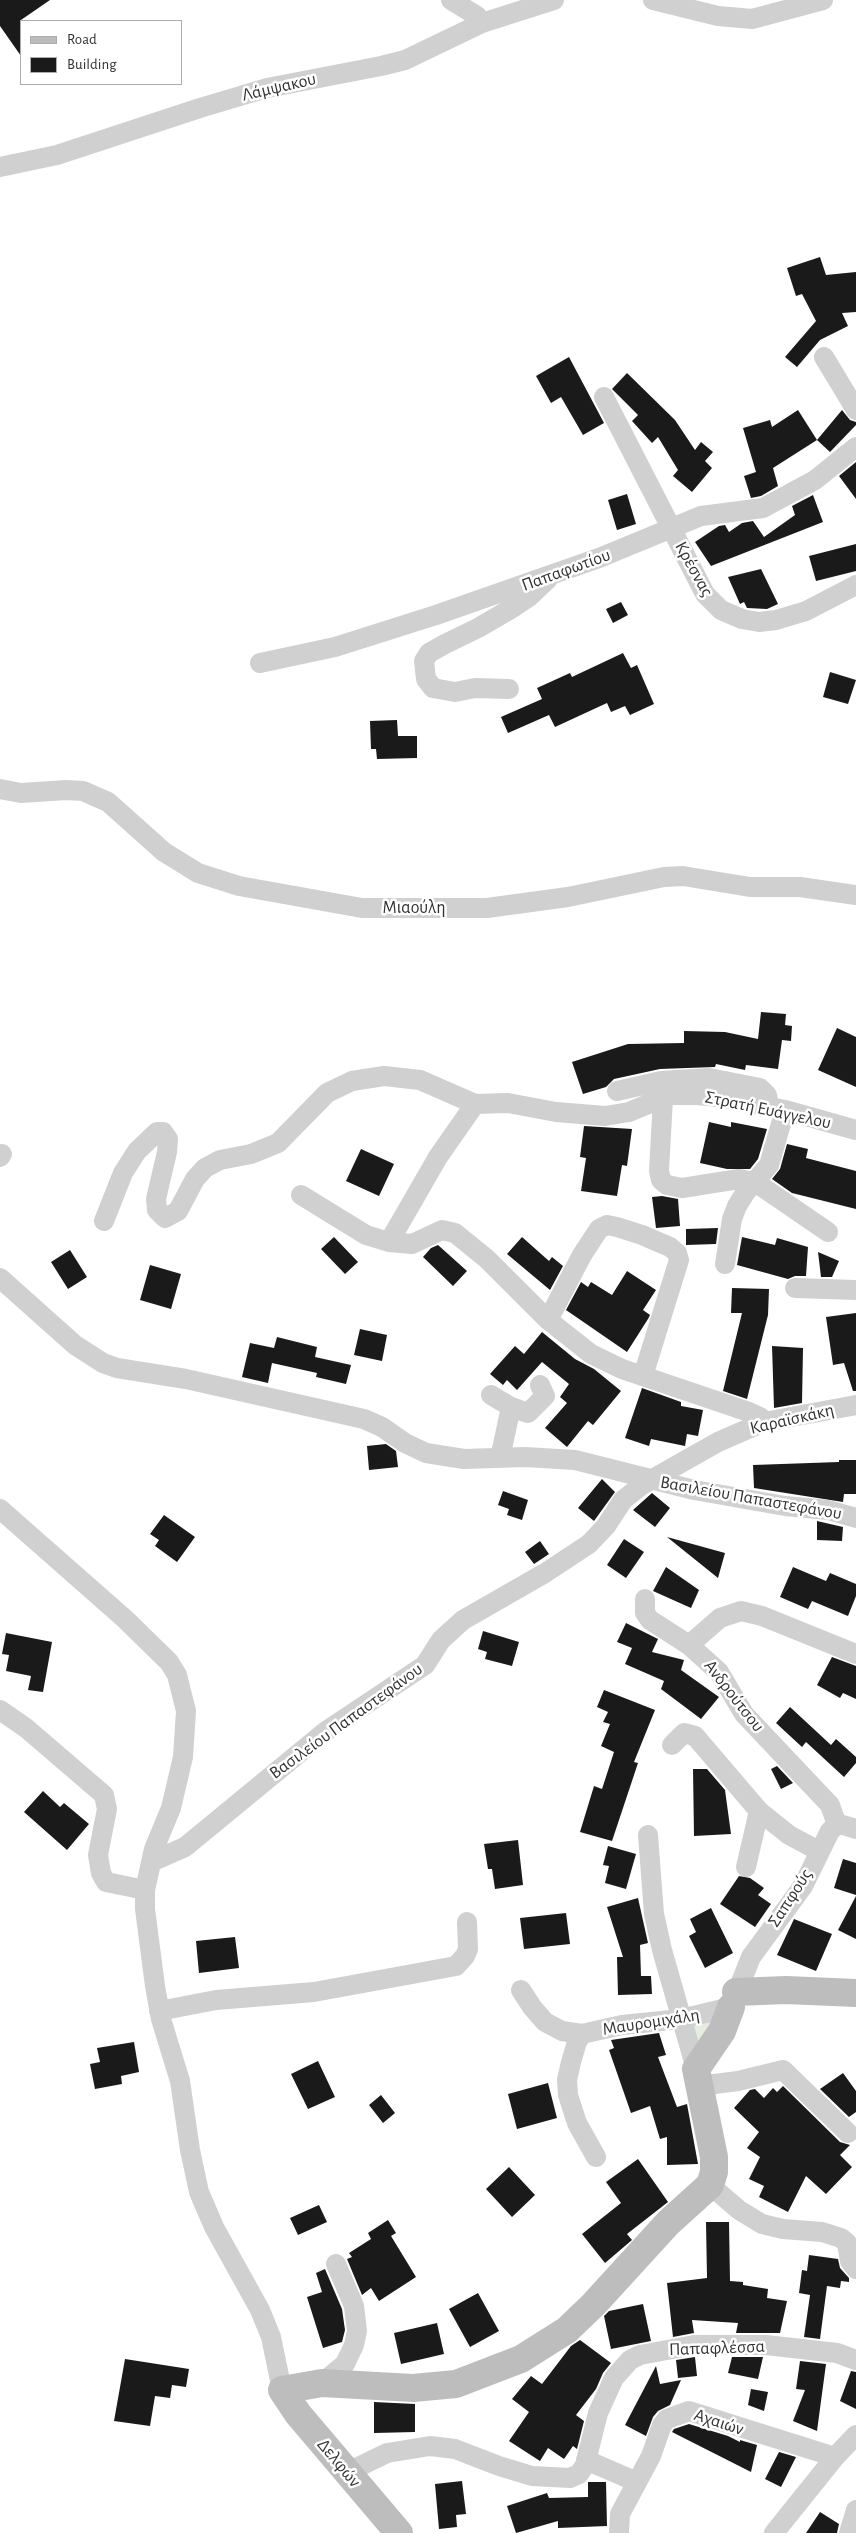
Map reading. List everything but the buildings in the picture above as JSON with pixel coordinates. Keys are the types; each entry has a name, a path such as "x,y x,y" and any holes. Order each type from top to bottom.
{"street":[{"path":"451,0 477,16 482,23"},
{"name":"Λάμψακου","path":"0,167 57,155 266,88 405,60 482,23 554,0"},
{"path":"657,0 718,16 752,19 823,0"},
{"path":"824,357 856,410"},
{"name":"Κρέσνας","path":"604,396 705,594 721,610 742,619 759,622 786,618 806,611 856,585"},
{"name":"Παπαφωτίου","path":"260,663 335,647 550,576 700,516 762,508 815,480 856,447"},
{"path":"509,689 475,688 455,692 433,688 426,680 424,661 429,654 445,644 478,628 529,597 550,576"},
{"name":"Μιαούλη","path":"0,789 21,793 66,790 84,791 108,802 164,852 198,873 239,886 362,908 487,908 568,897 664,877 683,876 750,886 800,887 856,895"},
{"path":"104,1221 123,1173 137,1151 157,1132 163,1132 168,1140 156,1199 157,1210 165,1218 178,1211 195,1179 205,1168 220,1160 251,1154 278,1143 326,1093 352,1081 384,1076 420,1080 474,1104 438,1157 389,1242"},
{"path":"617,1091 661,1081 709,1078 760,1088 777,1109 772,1158 764,1173 745,1193 732,1219 725,1264"},
{"name":"Στρατή Ευάγγελου","path":"474,1104 508,1103 556,1112 606,1116 629,1112 662,1098 680,1094 696,1095 777,1109 856,1130"},
{"path":"662,1098 659,1171 661,1180 666,1185 682,1188 738,1179 756,1182 828,1232"},
{"path":"301,1195 359,1231 389,1242 412,1244 442,1230 455,1233 487,1258 548,1320 591,1354 643,1376 749,1412 760,1417 764,1422"},
{"path":"548,1320 582,1255 599,1228 606,1225 617,1227 670,1247 677,1253 679,1260 643,1376"},
{"path":"0,1278 20,1293 70,1342 103,1363 117,1368 186,1379 364,1419 382,1427 410,1446 426,1453 464,1459 525,1457 575,1460 650,1481"},
{"path":"795,1288 856,1290"},
{"path":"491,1396 511,1407 528,1413 545,1396 540,1385"},
{"name":"Καραϊσκάκη","path":"650,1481 718,1442 764,1422 856,1405"},
{"path":"500,1458 511,1407"},
{"name":"Βασιλείου Παπαστεφάνου","path":"151,1862 185,1847 326,1731 425,1665 441,1640 463,1620 545,1573 589,1544 606,1526 623,1500 650,1481 767,1504 840,1512 856,1518"},
{"path":"0,1509 130,1623 169,1662 177,1675 186,1711 185,1748 171,1808 151,1862 146,1890 148,1935 159,2011 180,2081 199,2192 214,2228 260,2310 271,2337 282,2390 322,2383 406,2388 444,2386 470,2380 521,2359 567,2330 594,2304 668,2223 710,2185 714,2172 714,2157 697,2078 654,1914 648,1834"},
{"name":"Ανδρούτσου","path":"645,1599 645,1613 650,1620 689,1645 720,1672 744,1714 830,1805 847,1827 830,1831 819,1850"},
{"path":"689,1645 720,1618 741,1610 762,1616 856,1654"},
{"path":"0,1710 26,1728 104,1795 106,1809 98,1856 101,1872 106,1882 146,1890"},
{"name":"Σαπφούς","path":"672,1745 682,1734 688,1732 695,1736 758,1811 789,1835 819,1850 803,1886 751,1958 722,2031 697,2078"},
{"path":"746,1867 758,1811"},
{"path":"159,2011 216,2000 314,1992 456,1966 465,1956 468,1949 467,1922"},
{"path":"521,1990 532,2008 545,2022 562,2031 582,2034"},
{"name":"Μαυρομιχάλη","path":"596,2157 577,2123 568,2095 567,2080 571,2062 577,2042 582,2034 622,2025 681,2019 734,1999 786,1990 856,1993"},
{"path":"697,2078 738,2081 783,2070 853,2133"},
{"path":"710,2185 739,2210 762,2224 784,2229 822,2232 841,2238 846,2243 850,2261 856,2269"},
{"path":"322,2383 346,2364 357,2331 354,2306 336,2264"},
{"name":"Παπαφλέσσα","path":"346,2473 387,2453 430,2446 455,2449 515,2471 550,2478 574,2476 581,2472 586,2460 598,2413 609,2387 624,2365 640,2355 694,2346 766,2345 838,2353 856,2360"},
{"name":"Δελφών","path":"282,2390 298,2414 346,2473 399,2533"},
{"name":"Αχαιών","path":"620,2533 620,2514 651,2456 662,2425 668,2419 689,2411 835,2457"},
{"path":"774,2533 835,2457 856,2435"},
{"path":"586,2460 637,2482"},
{"path":"849,2533 856,2510"}],"shaded area":[{"path":"714,2021 704,2048 695,2037 692,2027"}]}
